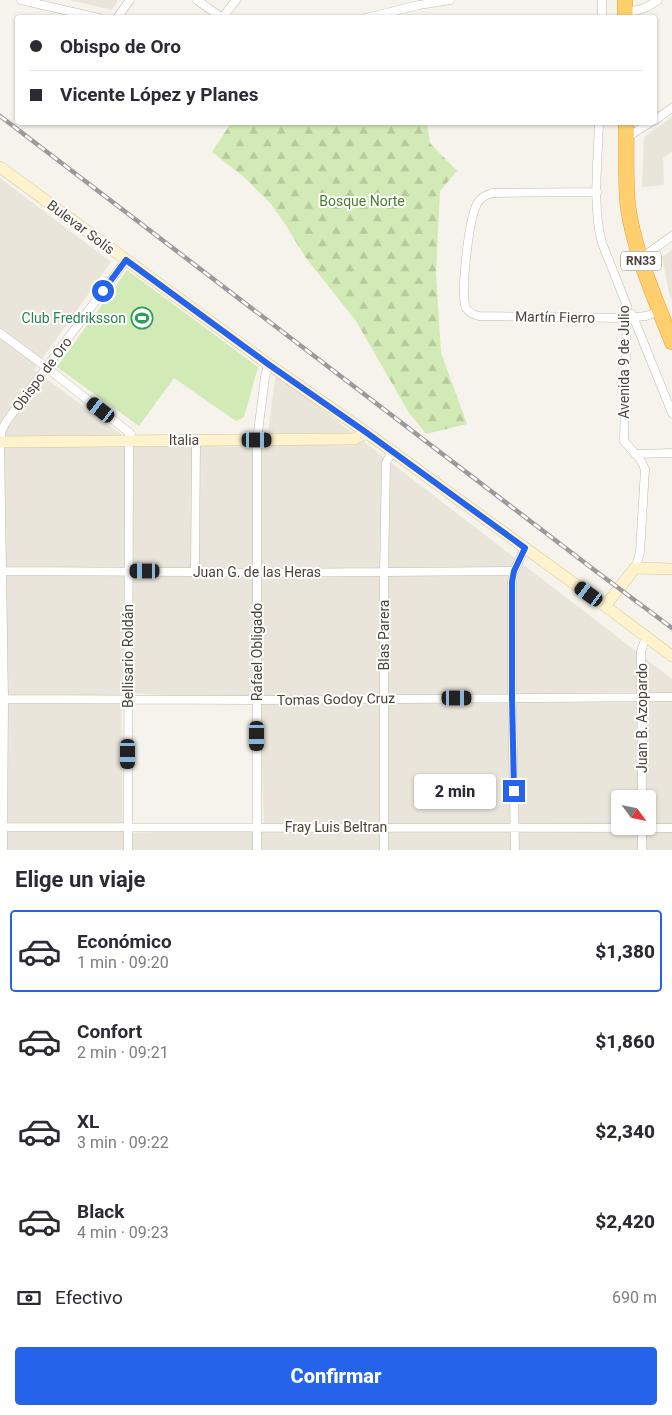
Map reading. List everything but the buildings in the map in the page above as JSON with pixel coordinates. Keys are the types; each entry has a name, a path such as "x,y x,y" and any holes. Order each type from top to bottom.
{"highway":[{"name":"RN33","path":"626,130 628,205 632,230 640,259 672,342"}],"street":[{"path":"20,0 86,15"},
{"path":"119,15 130,0"},
{"path":"197,0 218,15"},
{"path":"224,15 236,0"},
{"path":"411,0 419,5"},
{"path":"378,15 450,0"},
{"path":"602,0 602,15"},
{"path":"625,10 640,10 658,0"},
{"path":"657,119 672,108"},
{"name":"Avenida 9 de Julio","path":"599,125 597,192 599,233 630,318 624,441 645,469 640,552 634,568"},
{"path":"626,130 642,125"},
{"name":"Bulevar Solís","path":"0,167 268,364 367,433 672,656"},
{"name":"Martín Fierro","path":"597,192 492,193 480,199 475,206 469,238 464,298 466,307 469,312 479,316 630,318 646,316 660,311"},
{"path":"640,259 672,236"},
{"name":"Obispo de Oro","path":"0,442 2,430 6,422 126,260"},
{"path":"630,318 672,413"},
{"path":"0,333 46,367 131,438"},
{"name":"Rafael Obligado","path":"256,850 258,700 257,440 268,364"},
{"name":"Italia","path":"0,442 131,438 196,440 349,439 367,433"},
{"name":"Bellisario Roldán","path":"128,850 128,571 131,438"},
{"path":"195,572 196,440"},
{"path":"0,442 1,827 3,850"},
{"name":"Blas Parera","path":"384,850 386,463 392,452"},
{"path":"635,454 672,453"},
{"path":"515,850 512,582 514,571 525,548"},
{"path":"605,606 634,568 672,569"},
{"name":"Juan G. de las Heras","path":"1,571 257,573 514,571"},
{"name":"Juan B. Azopardo","path":"642,790 641,651 646,637"},
{"name":"Tomas Godoy Cruz","path":"2,699 258,700 672,696"},
{"name":"Fray Luis Beltran","path":"1,827 611,827"},
{"name":"Fray Luis Beltran","path":"656,827 672,828"},
{"path":"642,835 642,850"}],"shaded area":[{"path":"69,0 118,0 112,10"},
{"path":"672,117 672,151 663,158 664,185 642,187 644,137"},
{"path":"0,178 111,262 34,370 136,445 266,447 276,374 672,679 672,850 0,850","holes":["121,692 260,702 264,829 123,833"]},
{"path":"672,250 672,300 662,257"}],"green space":[{"name":"Bosque Norte","path":"230,125 427,125 430,143 457,171 440,191 436,273 441,353 467,424 426,434 409,413 356,321 306,258 271,204 244,177 212,152"},
{"name":"Club Fredriksson","path":"127,270 258,367 244,417 236,421 174,378 139,426 57,367"}],"railway":[{"path":"0,116 672,628"}],"place":[{"name":"Club Fredriksson","path":"142,318"}],"route":[{"path":"103,291 126,260 525,548 514,571 512,582 514,791"}]}
